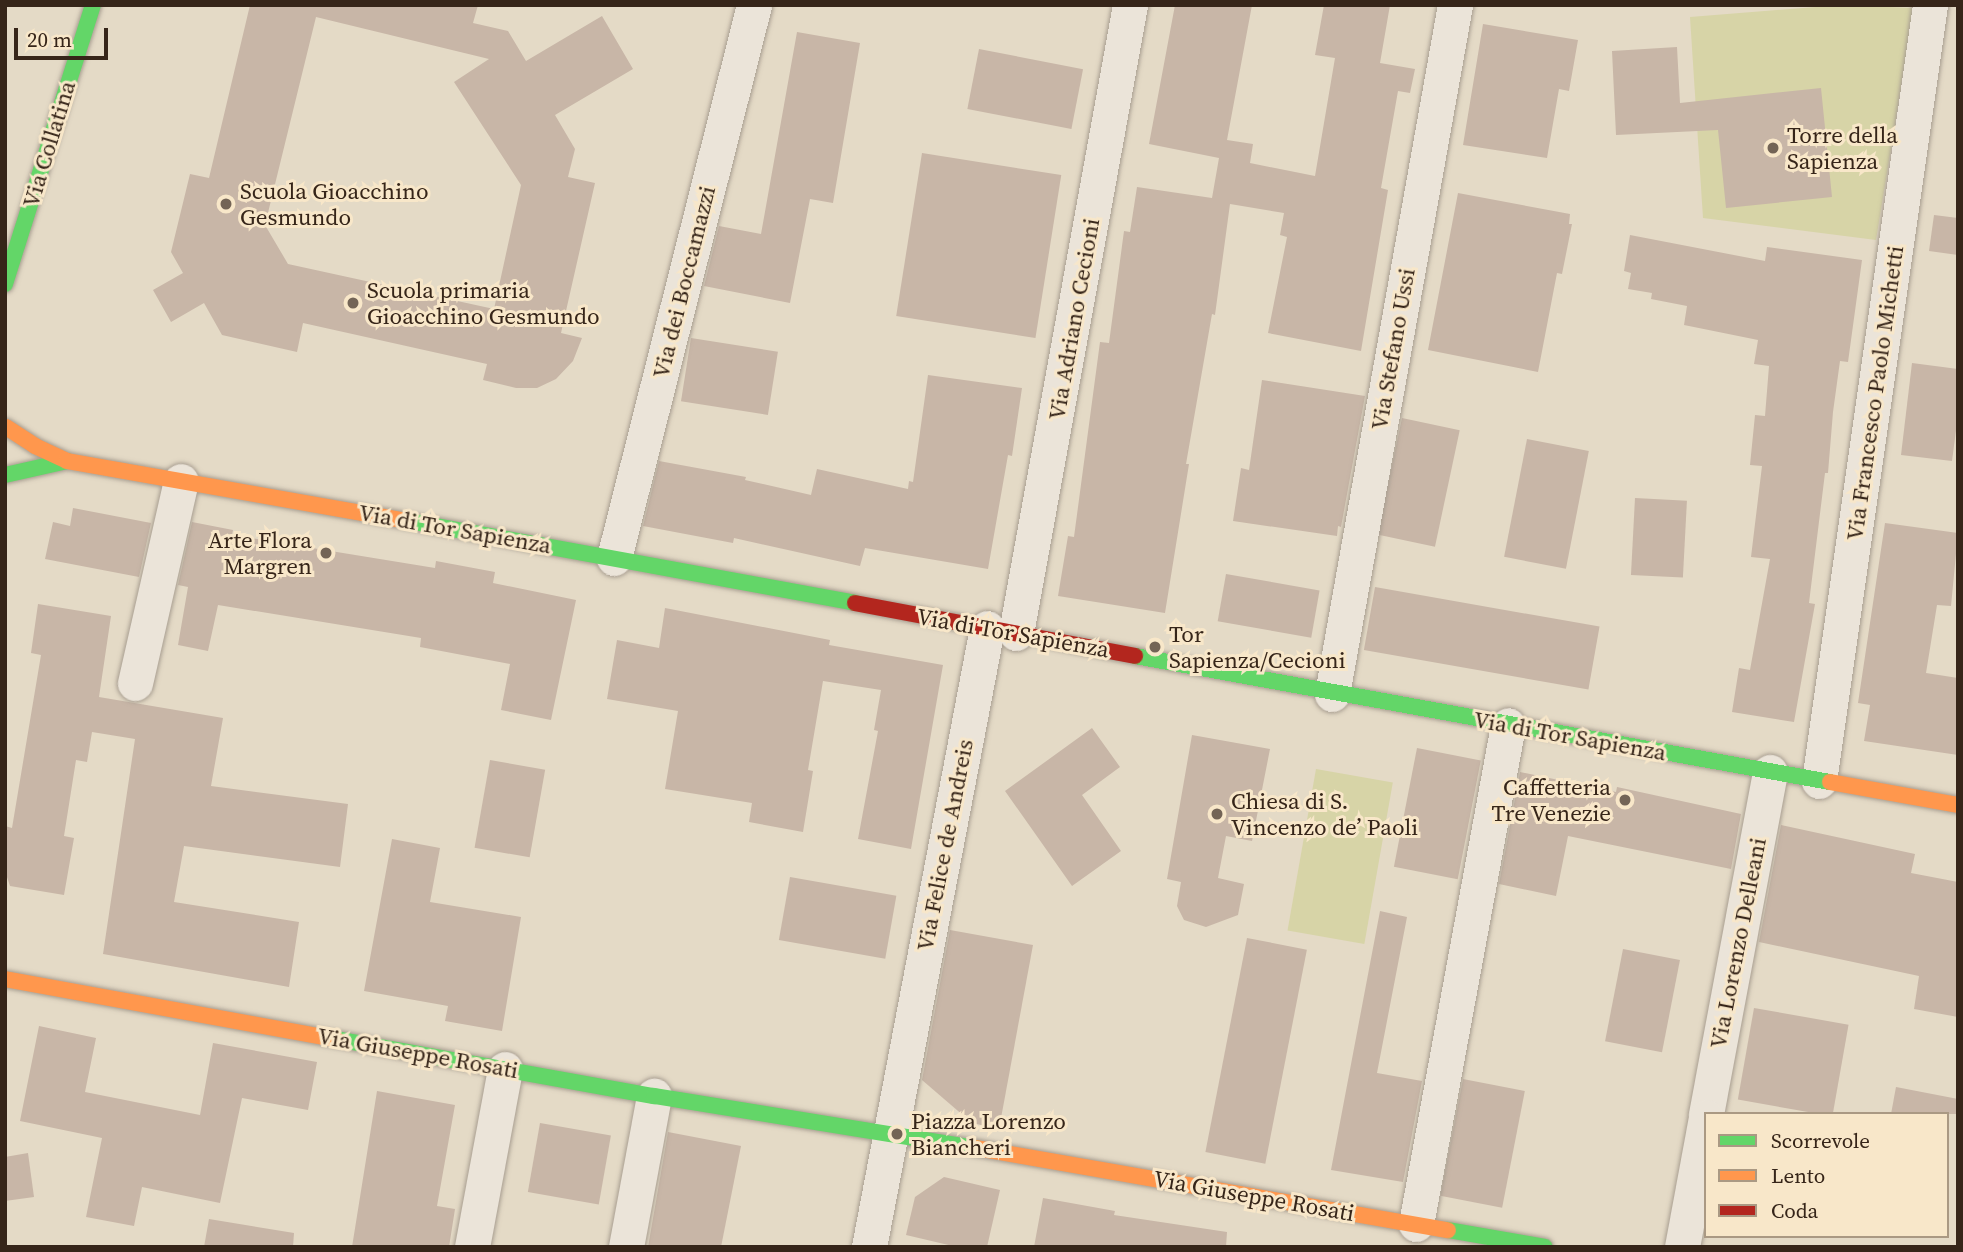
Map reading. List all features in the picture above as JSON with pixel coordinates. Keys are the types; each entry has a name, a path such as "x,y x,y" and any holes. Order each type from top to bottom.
{"street":[{"name":"Via Collatina","path":"5,284 93,5"},
{"name":"Via dei Boccamazzi","path":"614,558 754,5"},
{"name":"Via Adriano Cecioni","path":"1002,631 1130,5"},
{"name":"Via Stefano Ussi","path":"1332,694 1455,5"},
{"name":"Via Francesco Paolo Michetti","path":"1819,781 1930,5"},
{"path":"5,427 9,447"},
{"path":"5,427 34,446 67,461"},
{"name":"Via di Tor Sapienza","path":"67,461 614,558 1332,694 1958,805"},
{"path":"5,475 67,461"},
{"path":"135,683 181,481"},
{"name":"Via Felice de Andreis","path":"891,1133 904,1062 1002,631"},
{"path":"1416,1224 1508,725"},
{"name":"Via Lorenzo Delleani","path":"1707,1112 1770,772"},
{"name":"Via Giuseppe Rosati","path":"5,979 654,1096 963,1145 1545,1247"},
{"path":"472,1247 505,1069"},
{"path":"626,1247 654,1096"},
{"name":"Via Lorenzo Delleani","path":"1682,1247 1704,1126"},
{"path":"869,1247 891,1133"}],"shaded area":[{"path":"1841,5 1914,8 1876,240 1703,218 1690,17"},
{"path":"1316,769 1393,783 1364,944 1288,931"}],"building":[{"name":"Scuola Gioacchino Gesmundo","path":"250,5 478,5 473,23 508,31 526,61 602,16 633,69 555,115 575,149 568,177 595,183 561,333 582,338 573,361 556,379 537,388 516,388 483,380 487,364 303,323 297,352 222,335 204,303 171,322 153,290 183,273 171,252 190,174 209,178","holes":["316,17 489,59 454,82 521,185 494,309 288,264 265,225"]},
{"path":"1175,5 1252,5 1227,140 1253,144 1250,163 1315,176 1335,58 1315,55 1324,5 1390,5 1380,63 1415,69 1410,93 1398,91 1381,188 1388,190 1361,351 1268,333 1287,237 1280,235 1284,213 1230,204 1215,315 1212,314 1186,464 1189,464 1165,613 1058,596 1068,536 1074,537 1100,342 1109,343 1124,231 1130,232 1137,187 1212,198 1219,158 1149,144"},
{"path":"1483,24 1578,40 1569,91 1559,89 1547,158 1463,145"},
{"path":"797,32 860,43 833,203 810,199 790,303 704,286 719,226 761,234"},
{"name":"Torre della Sapienza","path":"1677,47 1680,103 1821,88 1832,197 1726,208 1718,130 1616,135 1612,51"},
{"path":"979,49 1083,69 1071,129 967,109"},
{"path":"922,153 1061,175 1035,338 896,316"},
{"path":"1458,193 1570,214 1569,224 1572,224 1562,274 1557,273 1538,372 1428,350"},
{"path":"1934,215 1958,218 1958,255 1929,251"},
{"path":"1630,235 1765,261 1767,247 1862,260 1848,362 1840,361 1828,473 1825,473 1809,603 1815,604 1794,722 1732,712 1739,668 1750,670 1770,559 1751,557 1762,466 1750,465 1755,415 1765,416 1769,366 1754,364 1758,340 1684,325 1687,306 1651,299 1652,293 1628,289 1631,273 1624,271"},
{"path":"691,338 778,352 768,415 681,401"},
{"path":"1912,363 1958,369 1958,415 1952,461 1901,455"},
{"path":"928,375 1022,388 1012,456 1008,455 988,569 865,548 860,566 734,538 733,543 643,526 659,461 746,477 745,480 811,495 817,469 908,489 909,481 913,482"},
{"path":"1262,380 1365,396 1341,527 1338,526 1337,536 1233,521 1241,468 1249,470"},
{"path":"1402,418 1460,430 1435,547 1377,534"},
{"path":"1527,439 1589,451 1566,569 1504,557"},
{"path":"1635,498 1687,501 1683,578 1631,575"},
{"path":"73,508 151,523 139,577 45,559 53,522 70,526"},
{"path":"192,522 233,530 232,535 435,568 436,561 495,572 493,583 576,600 551,720 501,710 510,664 420,647 421,638 218,605 208,651 178,645 188,587 178,585"},
{"path":"1885,523 1958,533 1951,606 1937,605 1926,673 1958,678 1958,755 1864,741 1870,705 1858,703"},
{"path":"1226,574 1320,590 1311,638 1218,621"},
{"path":"1375,587 1600,627 1588,690 1364,650"},
{"path":"38,604 111,616 99,697 223,718 211,786 348,804 340,867 184,846 174,902 299,922 289,987 103,954 135,739 92,732 87,762 76,760 64,836 74,838 64,895 10,886 5,871 5,826 12,828 41,655 31,653"},
{"path":"665,608 830,640 829,645 943,665 911,849 858,839 878,731 874,730 881,690 823,681 808,770 813,771 803,832 749,822 752,803 665,789 678,711 607,699 617,640 659,648"},
{"path":"1092,728 1120,767 1082,795 1121,851 1072,886 1005,791"},
{"name":"Chiesa di S. Vincenzo de’ Paoli","path":"1192,735 1270,749 1252,841 1226,836 1218,878 1244,884 1238,915 1206,927 1184,920 1177,906 1181,882 1167,879"},
{"path":"1417,748 1481,760 1458,879 1394,867"},
{"path":"490,760 545,770 530,857 475,848"},
{"path":"1520,772 1616,792 1617,787 1741,814 1731,869 1568,836 1556,896 1499,884"},
{"path":"1781,825 1915,854 1911,873 1958,882 1958,1017 1914,1009 1919,976 1759,942"},
{"path":"392,839 440,848 430,902 521,917 502,1031 445,1021 448,1006 364,991"},
{"path":"790,877 896,896 885,959 779,940"},
{"path":"1380,911 1407,917 1377,1073 1422,1081 1403,1182 1331,1170"},
{"path":"950,930 1033,945 999,1129 972,1123 922,1080"},
{"path":"1247,938 1307,950 1265,1164 1205,1152"},
{"path":"1623,949 1680,960 1662,1052 1605,1041"},
{"path":"1754,1008 1849,1025 1833,1112 1808,1112 1738,1100"},
{"path":"39,1026 96,1038 85,1092 200,1115 213,1043 317,1062 308,1110 242,1098 220,1203 142,1187 134,1226 86,1217 102,1138 20,1121"},
{"path":"1463,1079 1525,1091 1502,1208 1440,1196"},
{"path":"1896,1087 1958,1099 1958,1114 1891,1112"},
{"path":"377,1091 455,1105 437,1206 455,1209 449,1247 352,1247"},
{"path":"540,1123 611,1136 599,1204 528,1192"},
{"path":"668,1132 741,1146 721,1247 648,1247"},
{"path":"28,1153 34,1197 5,1201 5,1157"},
{"path":"944,1177 1000,1190 987,1247 957,1247 906,1235 915,1197"},
{"path":"1043,1198 1115,1211 1114,1215 1227,1232 1226,1247 1034,1247"},
{"path":"209,1219 294,1233 293,1247 204,1247"}],"traffic: fast":[{"path":"5,284 93,5"},
{"path":"5,475 67,461"},
{"path":"409,521 855,603"},
{"path":"1135,656 1830,782"},
{"path":"336,1039 654,1096 976,1148"},
{"path":"1448,1230 1545,1247"}],"traffic: slow":[{"path":"6,427 35,446 67,461 409,521"},
{"path":"1830,782 1958,805"},
{"path":"5,979 336,1039"},
{"path":"976,1148 1448,1230"}],"traffic: jam":[{"path":"855,603 1135,656"}],"place":[{"name":"Torre della Sapienza","path":"1773,148"},
{"name":"Scuola Gioacchino Gesmundo","path":"226,204"},
{"name":"Scuola primaria Gioacchino Gesmundo","path":"353,303"},
{"name":"Arte Flora Margren","path":"326,553"},
{"name":"Tor Sapienza/Cecioni","path":"1155,647"},
{"name":"Caffetteria Tre Venezie","path":"1625,800"},
{"name":"Chiesa di S. Vincenzo de’ Paoli","path":"1217,814"},
{"name":"Piazza Lorenzo Biancheri","path":"897,1134"}]}
